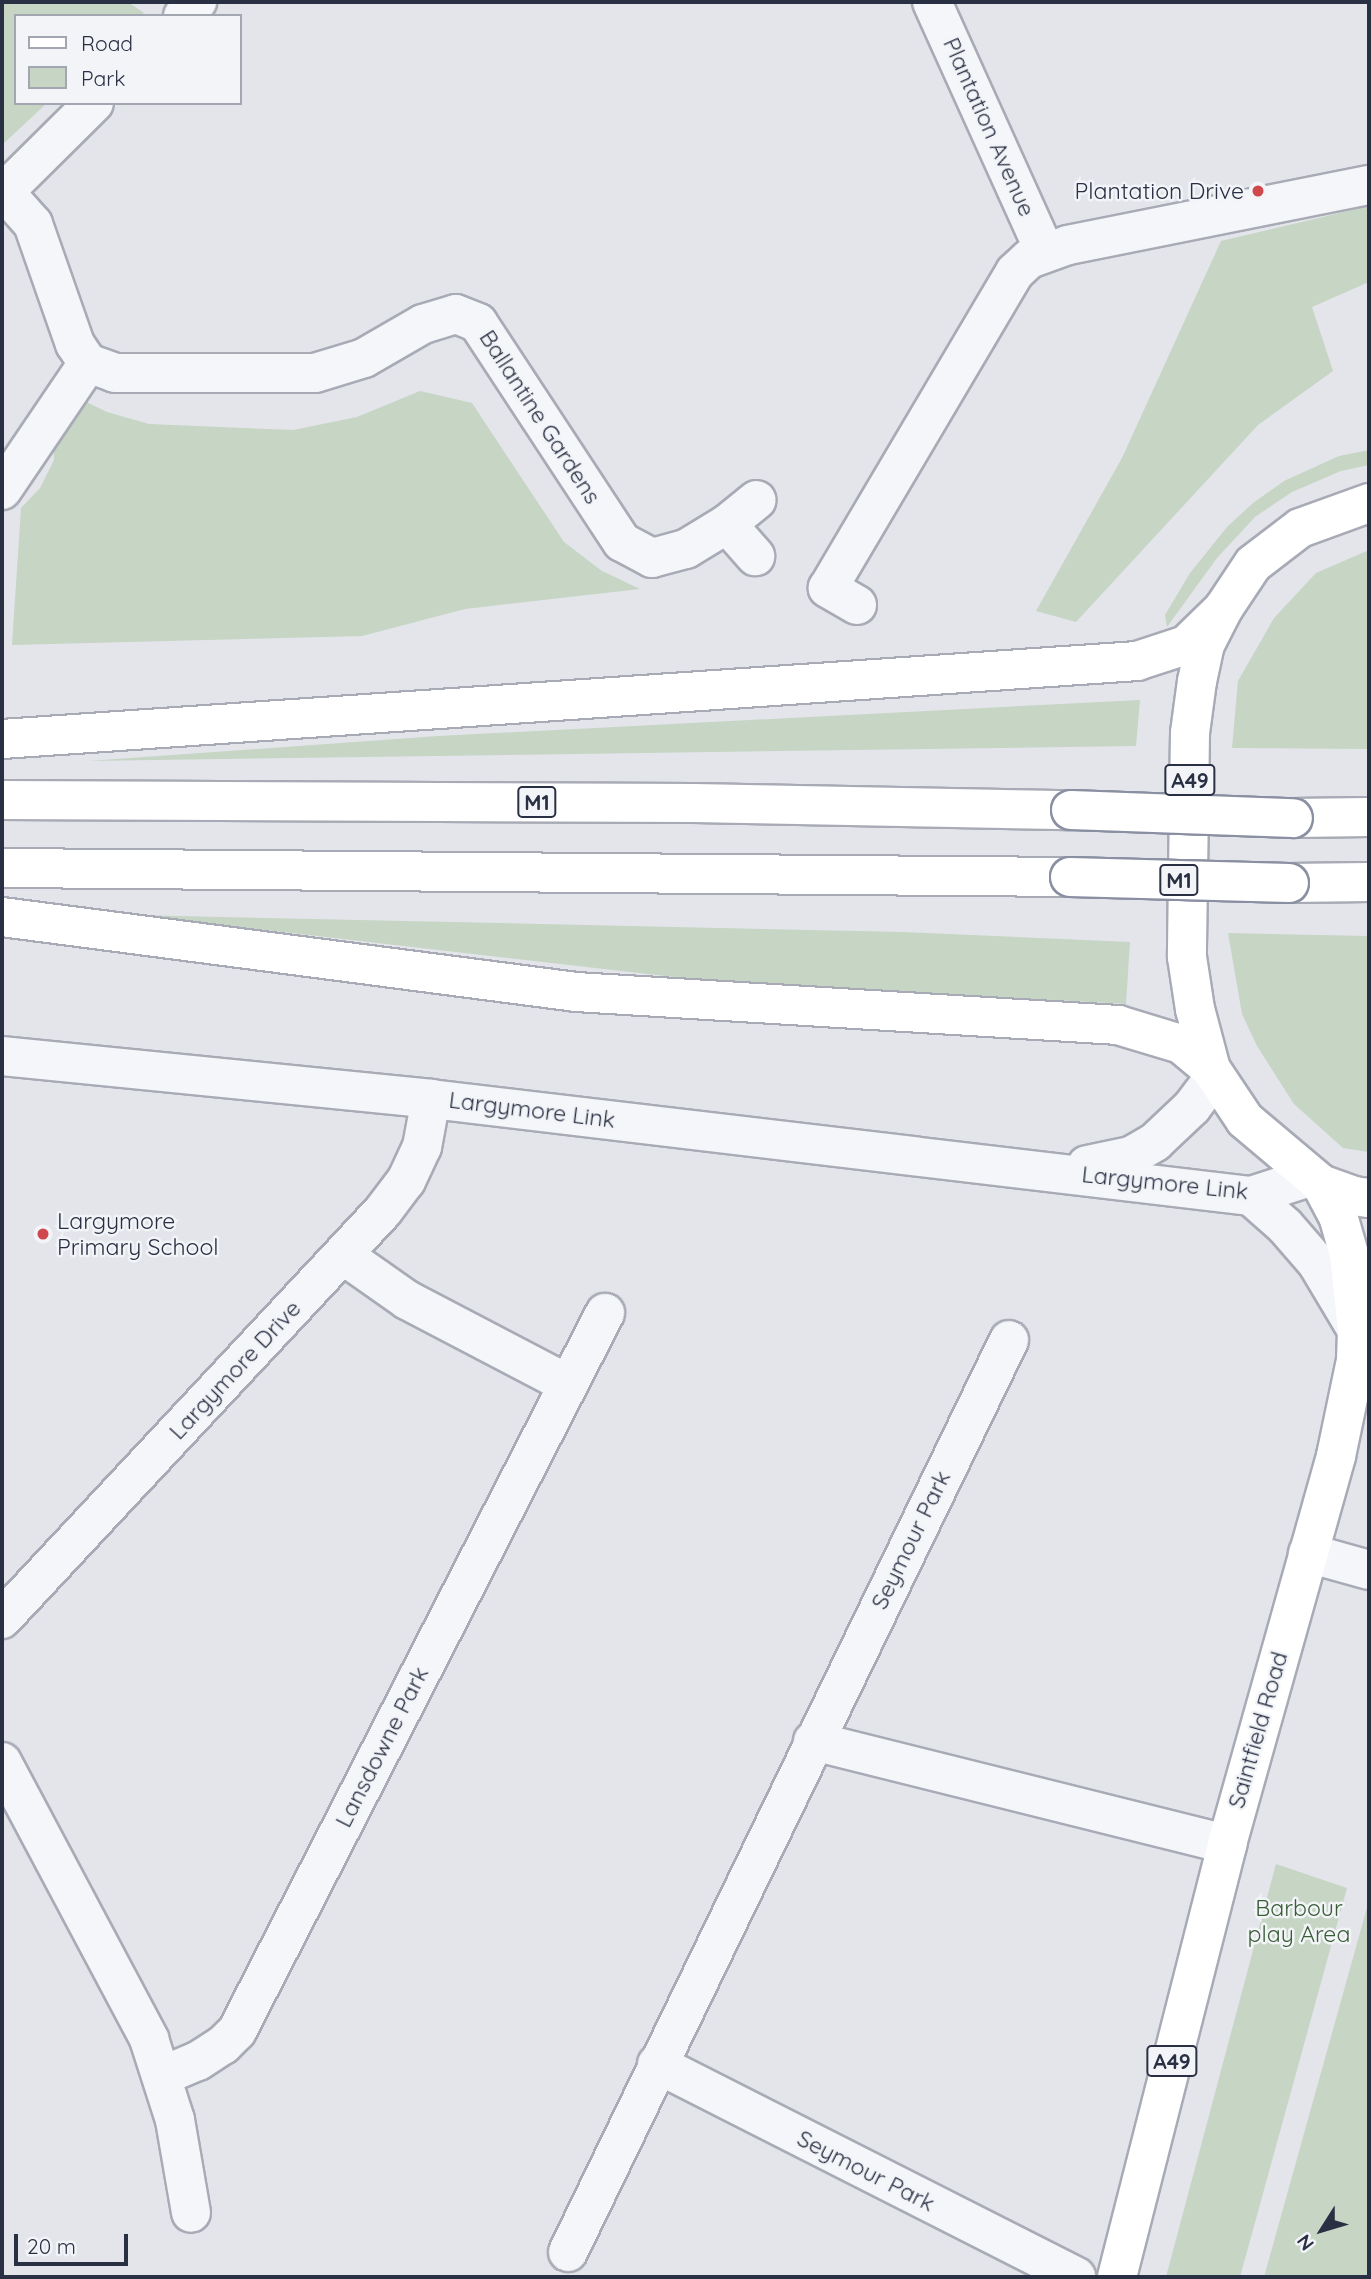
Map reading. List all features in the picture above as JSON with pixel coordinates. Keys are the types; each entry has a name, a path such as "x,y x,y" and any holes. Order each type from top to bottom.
{"main road":[{"name":"A49","path":"1369,503 1300,528 1253,564 1223,609 1205,645 1190,733 1187,957 1195,1009 1213,1073 1245,1120 1315,1181 1354,1196 1369,1198"},
{"path":"2,739 1137,661 1186,645 1223,609"},
{"name":"M1","path":"2,800 694,803 1072,810 1293,818 1369,817"},
{"name":"M1","path":"2,869 1070,877 1289,883 1369,881"},
{"path":"2,917 576,992 1118,1025 1181,1044 1213,1073"},
{"name":"Saintfield Road","path":"1116,2277 1227,1844 1336,1455 1361,1345 1349,1254 1338,1216 1315,1181"}],"street":[{"path":"183,14 197,2"},
{"name":"Plantation Avenue","path":"932,2 1045,252"},
{"path":"2,490 88,363 75,344 33,224 3,190 92,105"},
{"path":"857,606 828,588 1016,272 1028,260 1045,252 1369,185"},
{"name":"Ballantine Gardens","path":"88,363 115,373 315,373 364,358 423,324 456,314 478,323 622,542 652,558 686,550 727,524 757,500"},
{"path":"727,524 755,556"},
{"name":"Largymore Link","path":"2,1056 431,1099 1061,1171 1251,1196 1315,1181"},
{"name":"Largymore Link","path":"1061,1171 1131,1156 1156,1142 1192,1107 1213,1073"},
{"name":"Largymore Drive","path":"2,1619 342,1255 406,1181 422,1147 431,1099"},
{"path":"1251,1196 1285,1226 1317,1263 1361,1345"},
{"path":"342,1255 407,1300 568,1384"},
{"name":"Lansdowne Park","path":"162,2076 198,2061 223,2045 237,2031 605,1313"},
{"name":"Seymour Park","path":"568,2252 1009,1339"},
{"path":"1308,1553 1369,1570"},
{"path":"813,1741 1227,1844"},
{"path":"2,1762 149,2039 174,2120 191,2213"},
{"name":"Seymour Park","path":"657,2064 1076,2277"}],"green space":[{"path":"2,2 128,2 144,13 14,14 14,105 45,105 2,145"},
{"path":"1369,206 1369,282 1312,307 1333,371 1258,425 1076,622 1036,611 1122,458 1221,241"},
{"path":"420,391 472,403 564,542 602,571 640,589 465,609 362,636 12,645 21,508 40,488 54,460 53,437 78,398 107,412 149,424 293,430 357,417"},
{"path":"1369,450 1369,465 1341,471 1292,492 1255,517 1217,558 1167,627 1165,615 1190,573 1227,527 1253,503 1284,481 1339,456"},
{"path":"1369,550 1369,749 1232,748 1238,681 1274,618 1316,573"},
{"path":"1140,700 1136,746 88,761 438,736"},
{"path":"134,915 903,932 1130,942 1126,1004 709,981"},
{"path":"1228,933 1369,936 1369,1152 1343,1148 1294,1104 1257,1046 1242,1014"},
{"name":"Barbour play Area","path":"1276,1864 1347,1888 1240,2277 1166,2277"},
{"path":"1368,1904 1369,2277 1264,2277"}],"place":[{"name":"Plantation Drive","path":"1258,191"},
{"name":"Largymore Primary School","path":"43,1234"}]}
